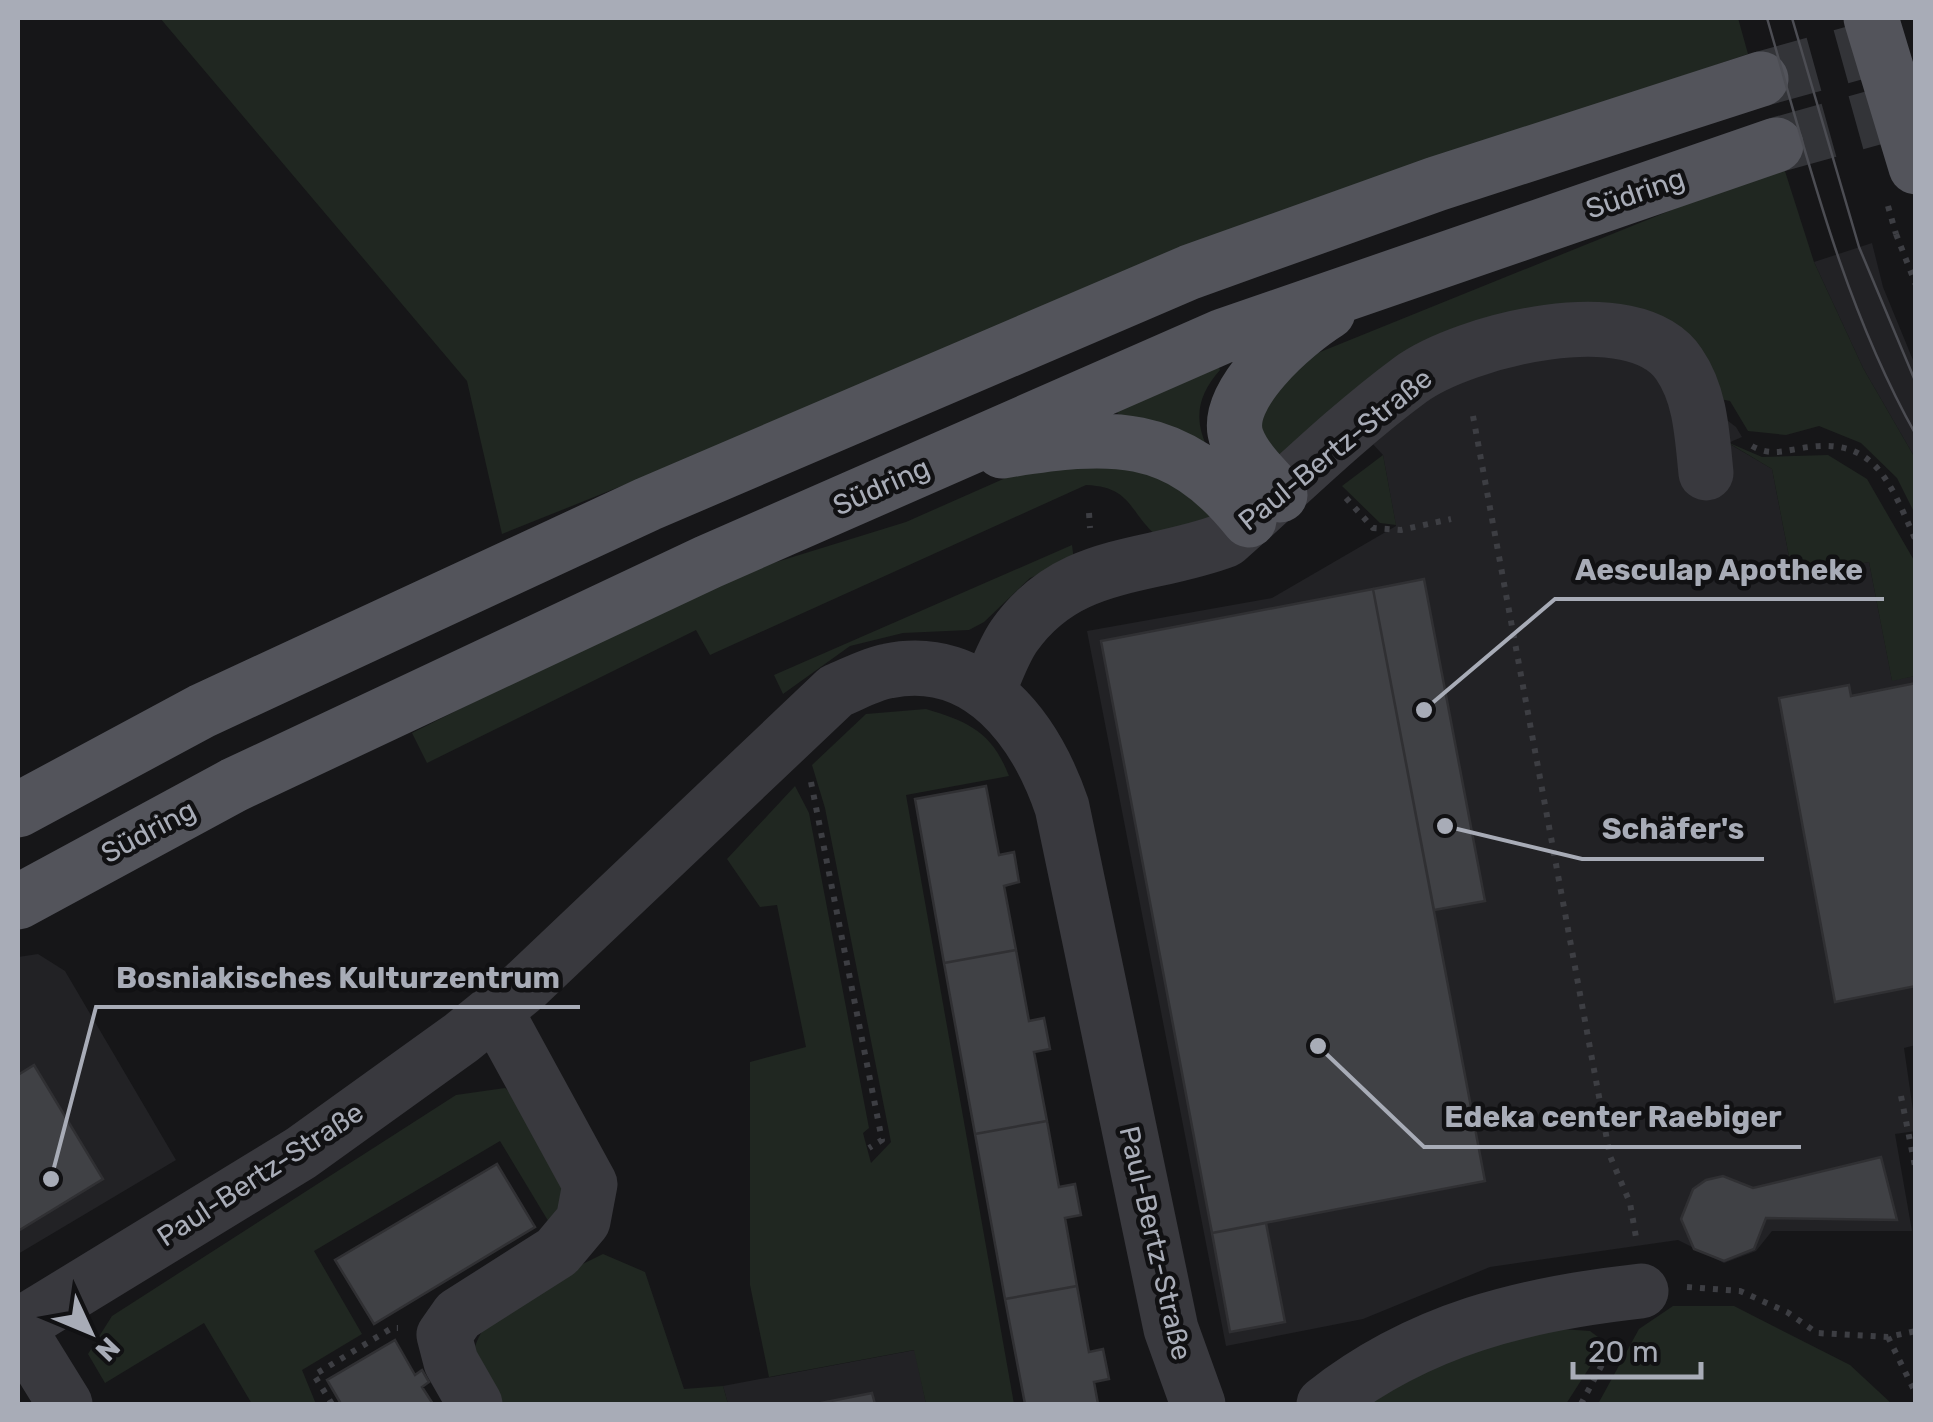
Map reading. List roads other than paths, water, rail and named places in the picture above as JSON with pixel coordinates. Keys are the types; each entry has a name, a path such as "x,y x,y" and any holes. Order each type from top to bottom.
{"main road":[{"path":"1871,18 1916,167"},
{"path":"18,810 202,712 648,504 1190,272 1436,184 1761,80"},
{"name":"Südring","path":"18,902 234,785 708,562 1223,336 1776,145"},
{"path":"1264,507 1236,438 1236,408 1289,342 1318,318 1388,278"},
{"path":"930,464 1061,444 1154,446 1264,507"}],"street":[{"name":"Paul-Bertz-Straße","path":"988,691 1013,638 1042,603 1081,577 1192,552 1226,540 1411,379 1455,356 1562,331 1608,329 1647,338 1678,360 1700,417 1706,473"},
{"name":"Paul-Bertz-Straße","path":"65,1404 18,1327 301,1154 495,1010 836,690 888,671 939,670 988,691 1019,723 1046,761 1062,807 1171,1329 1198,1404"},
{"path":"476,1404 451,1362 444,1336 458,1315 557,1252 584,1221 590,1184 495,1010"},
{"path":"1324,1404 1450,1329 1552,1301 1639,1266"}],"tunnel":[{"path":"1761,79 1916,36"},
{"path":"1776,145 1916,106"}],"tram line":[{"path":"1767,18 1848,283 1890,386 1916,435"},
{"path":"1792,18 1859,247 1916,383"}],"place":[{"name":"Aesculap Apotheke","path":"1424,710"},
{"name":"Schäfer's","path":"1445,826"},
{"name":"Edeka center Raebiger","path":"1318,1046"},
{"name":"Bosniakisches Kulturzentrum","path":"51,1179"}]}
